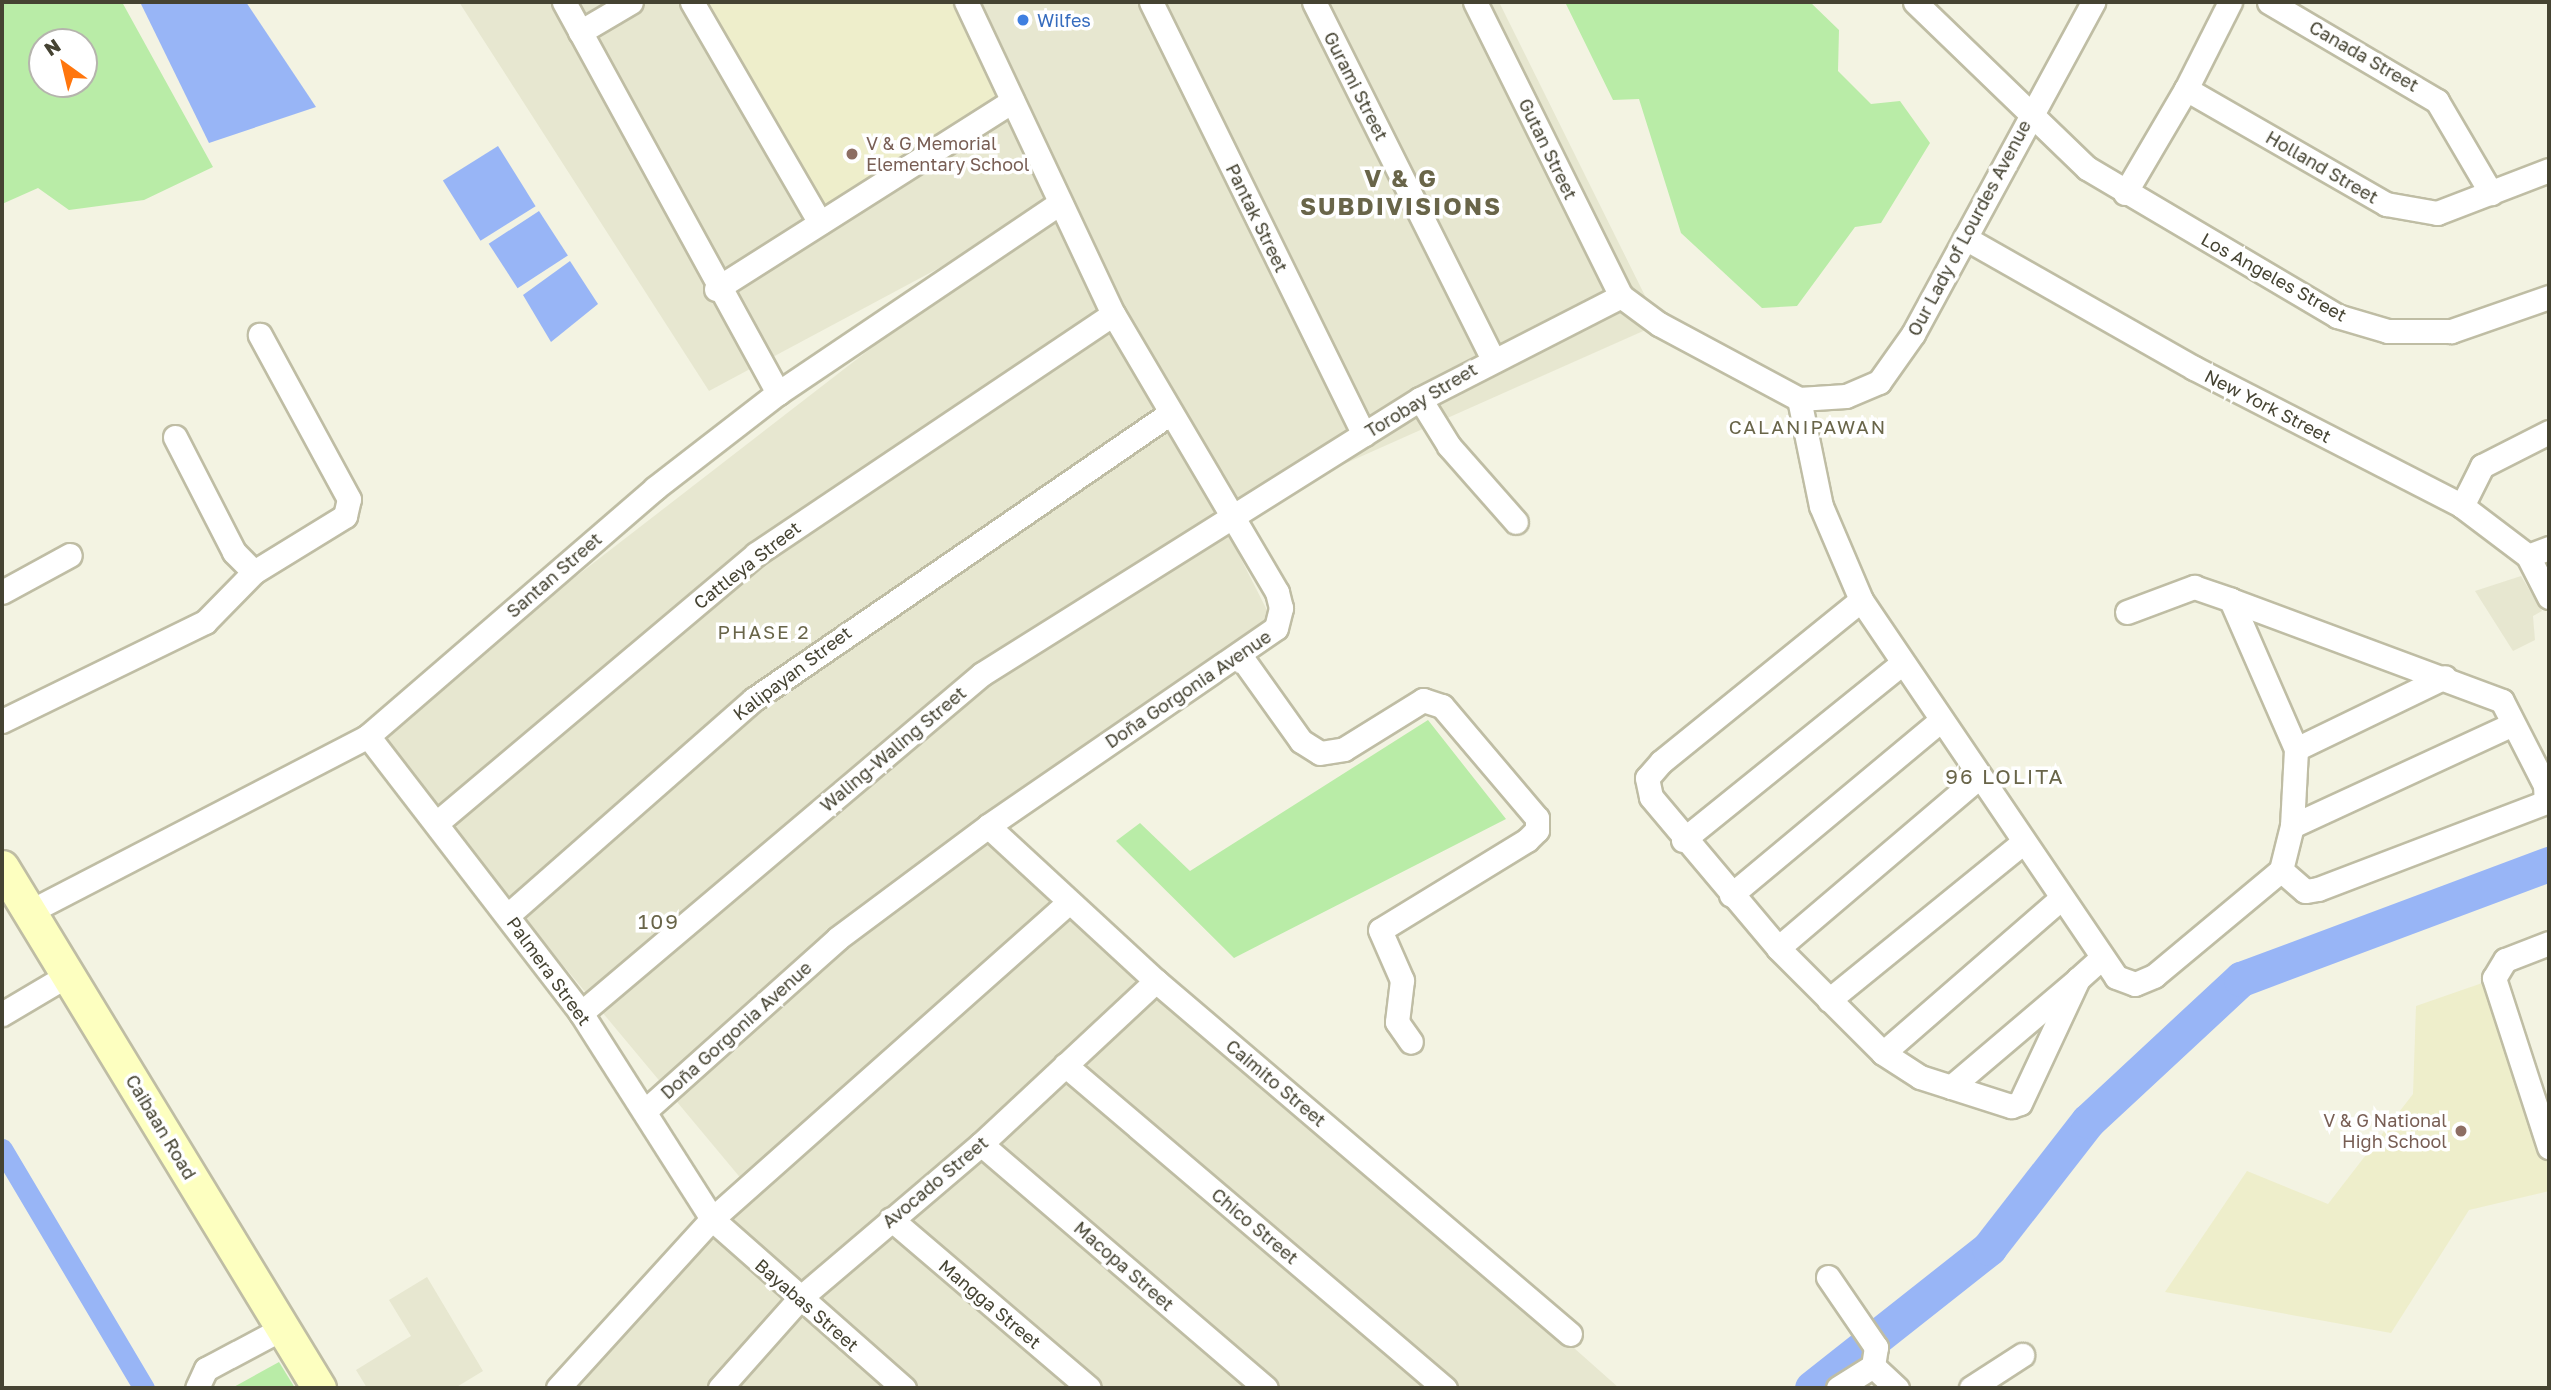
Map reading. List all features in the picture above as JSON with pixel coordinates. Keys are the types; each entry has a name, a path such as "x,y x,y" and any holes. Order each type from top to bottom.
{"street":[{"path":"564,2 716,289 778,393"},
{"path":"580,32 631,2"},
{"path":"692,2 820,223"},
{"name":"Doña Gorgonia Avenue","path":"647,1109 838,938 988,826 1276,628 1281,608 1113,314 965,2"},
{"name":"Pantak Street","path":"1151,2 1364,435"},
{"name":"Gurami Street","path":"1314,2 1492,358"},
{"name":"Gutan Street","path":"1475,2 1621,296"},
{"name":"Los Angeles Street","path":"1915,2 2028,117 2124,193 2337,316 2388,331 2451,331 2549,297"},
{"name":"Our Lady of Lourdes Avenue","path":"1799,399 1846,396 1879,382 1913,334 2028,117 2093,2"},
{"path":"2124,193 2186,89 2230,2"},
{"name":"Canada Street","path":"2269,2 2437,101 2491,193"},
{"name":"Holland Street","path":"2186,89 2386,204 2437,214 2549,170"},
{"path":"716,289 1012,101"},
{"name":"Santan Street","path":"29,912 368,736 655,488 778,393 1060,204"},
{"name":"New York Street","path":"1965,238 2194,368 2462,506 2539,552 2549,597"},
{"path":"1621,296 1659,324 1799,399 1821,506 1861,600 1901,664 2100,959 2116,977 2135,984 2154,976 2281,870 2292,826 2296,749 2231,600"},
{"name":"Torobay Street","path":"1230,519 1420,399 1492,358 1621,296"},
{"name":"Cattleya Street","path":"439,821 756,554 1113,314"},
{"path":"2,720 205,622 254,572 345,516 349,499 260,335"},
{"path":"1420,399 1449,446 1516,522"},
{"name":"Kalipayan Street","path":"508,915 754,699 1169,414"},
{"path":"2462,506 2482,466 2549,432"},
{"path":"175,437 234,552 254,572"},
{"name":"Waling-Waling Street","path":"581,1013 982,674 1230,519"},
{"path":"2,592 70,555"},
{"path":"2127,612 2194,587 2445,677 2502,701 2545,785 2546,802 2533,811 2417,847 2318,888 2305,891 2281,870"},
{"path":"1861,600 1647,778 1651,797 1684,840 1778,948 1883,1053 1906,1070 2011,1106 2021,1103 2078,979"},
{"path":"1239,654 1301,741 1320,753 1344,749 1423,700 1435,702 1469,733 1537,818 1537,830 1527,840 1380,930 1402,980 1397,1022 1411,1042"},
{"path":"1684,840 1901,664"},
{"path":"2296,749 2445,677"},
{"path":"1731,895 1941,720"},
{"path":"2292,826 2513,724"},
{"name":"Palmera Street","path":"368,736 439,821 581,1013 647,1109 712,1219"},
{"path":"1778,948 1979,778"},
{"name":"Caimito Street","path":"988,826 1068,903 1156,981 1570,1334"},
{"path":"1829,1000 2022,843"},
{"name":"Caibaan Road","path":"2,867 320,1388"},
{"path":"1883,1053 2060,899"},
{"path":"558,1388 712,1219 1068,903"},
{"path":"2549,943 2505,960 2495,972 2549,1147"},
{"path":"1951,1087 2100,959"},
{"path":"2,1014 68,975"},
{"name":"Avocado Street","path":"729,1385 799,1299 981,1143 1156,981"},
{"name":"Chico Street","path":"1065,1065 1445,1388"},
{"name":"Macopa Street","path":"981,1143 1266,1388"},
{"name":"Bayabas Street","path":"712,1219 799,1299 904,1388"},
{"name":"Mangga Street","path":"891,1219 1089,1388"},
{"path":"1828,1277 1876,1347 1873,1366 1839,1388"},
{"path":"197,1388 206,1369 283,1328"},
{"path":"1971,1388 2022,1355"},
{"path":"1873,1366 1897,1388"}],"shaded area":[{"path":"459,2 1499,2 1659,324 1227,516 1084,249 1276,628 987,826 1619,1388 557,1388 743,1181 371,735 1055,206 709,391"},
{"name":"V & G Memorial Elementary School","path":"705,2 961,2 1006,99 821,209"},
{"path":"2521,576 2542,611 2533,616 2535,640 2513,651 2475,591"},
{"name":"V & G National High School","path":"2488,981 2549,1168 2549,1191 2469,1210 2391,1333 2165,1292 2247,1171 2328,1204 2413,1094 2416,1006"},
{"path":"427,1277 483,1371 455,1388 367,1388 356,1370 411,1336 389,1300"}],"green space":[{"path":"2,2 122,2 213,167 144,200 69,210 38,188 2,204"},
{"path":"1565,2 1810,2 1839,30 1838,71 1871,104 1900,101 1930,143 1881,223 1855,227 1797,306 1762,308 1681,233 1639,99 1613,100"},
{"path":"1428,720 1506,819 1234,958 1116,841 1140,823 1190,871"},
{"path":"279,1362 295,1388 232,1388"}],"water":[{"path":"140,2 246,2 316,107 209,143"},
{"path":"498,146 536,206 481,241 443,180"},
{"path":"539,211 568,255 518,288 489,244"},
{"path":"570,261 598,304 551,342 523,295"}],"waterway":[{"path":"1812,1388 1989,1248 2088,1121 2241,979 2549,864"},
{"path":"2,1149 144,1388"}],"place":[{"name":"Wilfes","path":"1023,20"},
{"name":"V & G Memorial Elementary School","path":"852,154"},
{"name":"V & G National High School","path":"2461,1131"}],"district":[{"name":"V & G SUBDIVISIONS","path":"1401,192"},
{"name":"CALANIPAWAN","path":"1808,427"},
{"name":"PHASE 2","path":"764,632"},
{"name":"96 LOLITA","path":"2005,776"},
{"name":"109","path":"659,921"}]}
